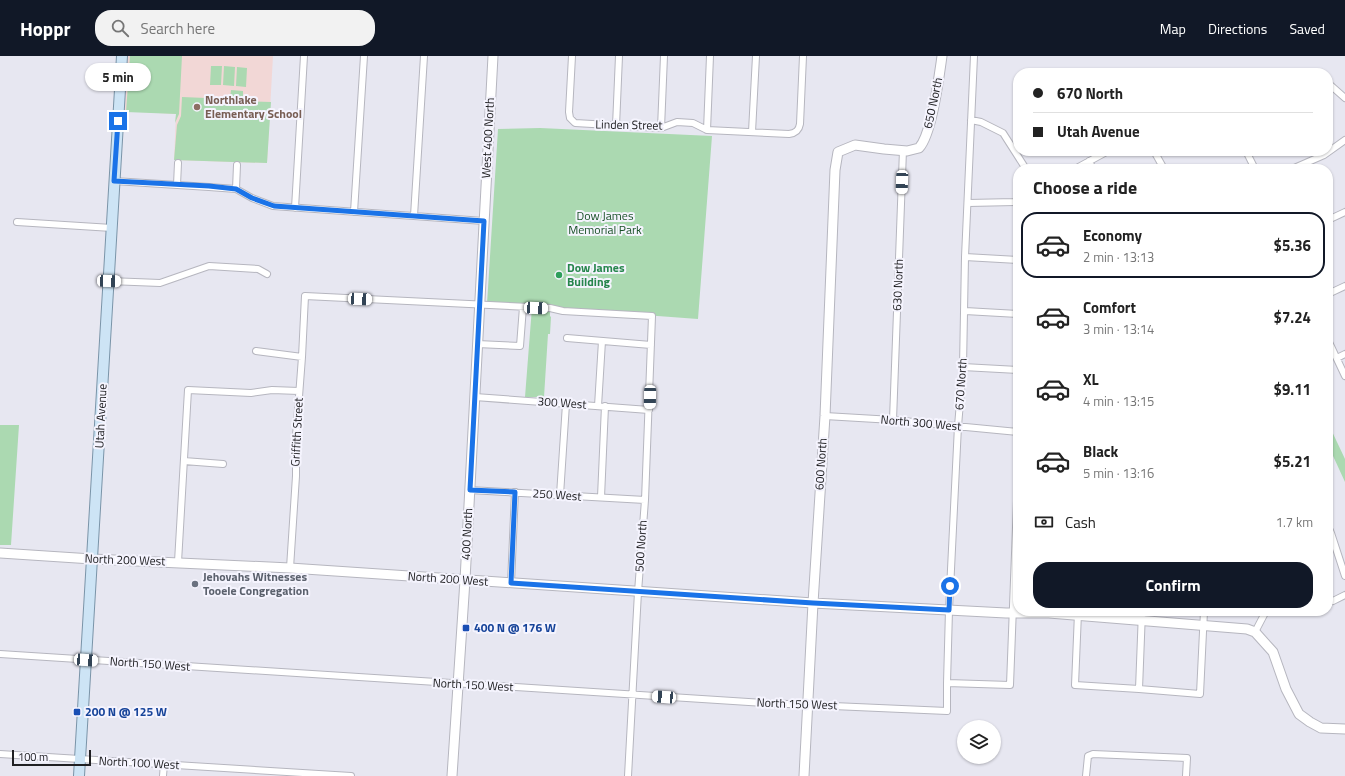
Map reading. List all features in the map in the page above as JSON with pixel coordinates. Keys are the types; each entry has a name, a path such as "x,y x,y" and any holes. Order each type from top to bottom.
{"main road":[{"name":"Utah Avenue","path":"79,776 122,56"}],"street":[{"path":"295,208 304,56"},
{"path":"354,212 364,56"},
{"path":"414,216 424,56"},
{"name":"West 400 North","path":"484,221 493,56"},
{"name":"Linden Street","path":"572,56 569,112 572,121 579,124 661,128 677,122 693,123 707,130 790,134 797,132 800,124 803,56"},
{"path":"616,126 619,56"},
{"path":"661,128 664,56"},
{"path":"707,130 710,56"},
{"path":"752,132 756,56"},
{"name":"650 North","path":"903,150 919,148 925,139 929,127 942,56"},
{"name":"670 North","path":"947,711 949,610 958,426 963,367 965,257 974,56"},
{"path":"1333,87 1345,98"},
{"path":"971,120 982,122 1003,132 1013,148"},
{"path":"1333,149 1345,140"},
{"name":"600 North","path":"804,776 825,416 835,170 838,152 855,145 903,150"},
{"name":"630 North","path":"893,420 903,150"},
{"path":"1083,164 1098,156"},
{"path":"1303,164 1322,156"},
{"path":"177,185 178,163"},
{"path":"236,189 237,165"},
{"path":"114,181 236,189 252,198 274,206 484,221"},
{"path":"968,203 1013,202"},
{"path":"1333,218 1345,212"},
{"name":"400 North","path":"452,776 465,580 484,221"},
{"path":"17,222 112,228"},
{"path":"965,257 1013,260"},
{"path":"109,281 160,283 210,266 258,269 267,274"},
{"path":"1333,292 1345,286"},
{"name":"Griffith Street","path":"290,568 296,476 296,436 305,296 479,305"},
{"path":"477,344 520,346 523,307 479,305"},
{"name":"500 North","path":"523,307 556,309 563,311 652,316 645,500 638,592 628,776"},
{"path":"965,311 1013,314"},
{"path":"567,338 651,345"},
{"path":"598,406 602,341"},
{"path":"1333,350 1345,376"},
{"path":"256,352 302,357"},
{"path":"1337,358 1345,354"},
{"path":"963,367 1013,370"},
{"path":"178,562 188,390 251,393 272,390 299,391"},
{"name":"300 West","path":"475,397 649,410"},
{"path":"560,495 566,404"},
{"path":"601,497 605,406"},
{"name":"North 300 West","path":"825,416 893,420 1013,432"},
{"path":"184,461 223,464"},
{"name":"250 West","path":"470,490 645,500"},
{"path":"511,583 515,492"},
{"path":"1333,536 1345,576"},
{"name":"North 200 West","path":"0,553 92,559 290,568 813,603 1012,613"},
{"path":"947,683 1010,685 1013,590"},
{"path":"1333,600 1345,595"},
{"path":"1078,616 1075,685 1200,694 1204,616"},
{"name":"North 200 West","path":"1102,616 1141,621 1247,629 1255,632"},
{"path":"1139,689 1142,616"},
{"path":"1263,616 1255,632 1273,652 1286,689 1299,714 1321,728 1345,729"},
{"name":"North 150 West","path":"0,654 458,684 808,705 947,711"},
{"name":"North 100 West","path":"0,754 351,776"},
{"path":"1086,776 1088,756 1093,754 1187,758 1186,776"},
{"path":"163,776 164,764"}],"shaded area":[{"name":"Northlake Elementary School","path":"127,56 273,56 267,163 174,160 176,114 123,111"}],"green space":[{"path":"130,56 182,56 179,114 175,123 176,114 126,112"},
{"path":"211,66 222,66 221,85 210,85"},
{"path":"224,66 235,67 234,86 223,85"},
{"path":"237,67 247,68 246,87 236,86"},
{"path":"231,90 243,91 243,101 271,102 267,163 174,160 177,125 181,116 182,97 230,99"},
{"name":"Dow James Memorial Park","path":"540,128 712,136 698,319 550,308 550,334 548,334 544,397 525,397 532,307 487,304 498,129"},
{"path":"0,425 19,425 11,545 0,545"},
{"path":"1333,434 1345,459 1345,482 1333,456"}],"place":[{"name":"Northlake Elementary School","path":"197,107"},
{"name":"Dow James Building","path":"559,275"},
{"name":"Jehovahs Witnesses Tooele Congregation","path":"195,584"},
{"name":"400 N @ 176 W","path":"466,628"},
{"name":"200 N @ 125 W","path":"77,712"}],"route":[{"path":"118,121 114,181 209,186 236,189 252,198 274,206 484,221 470,490 515,492 511,583 813,603 949,610 950,586"}]}
